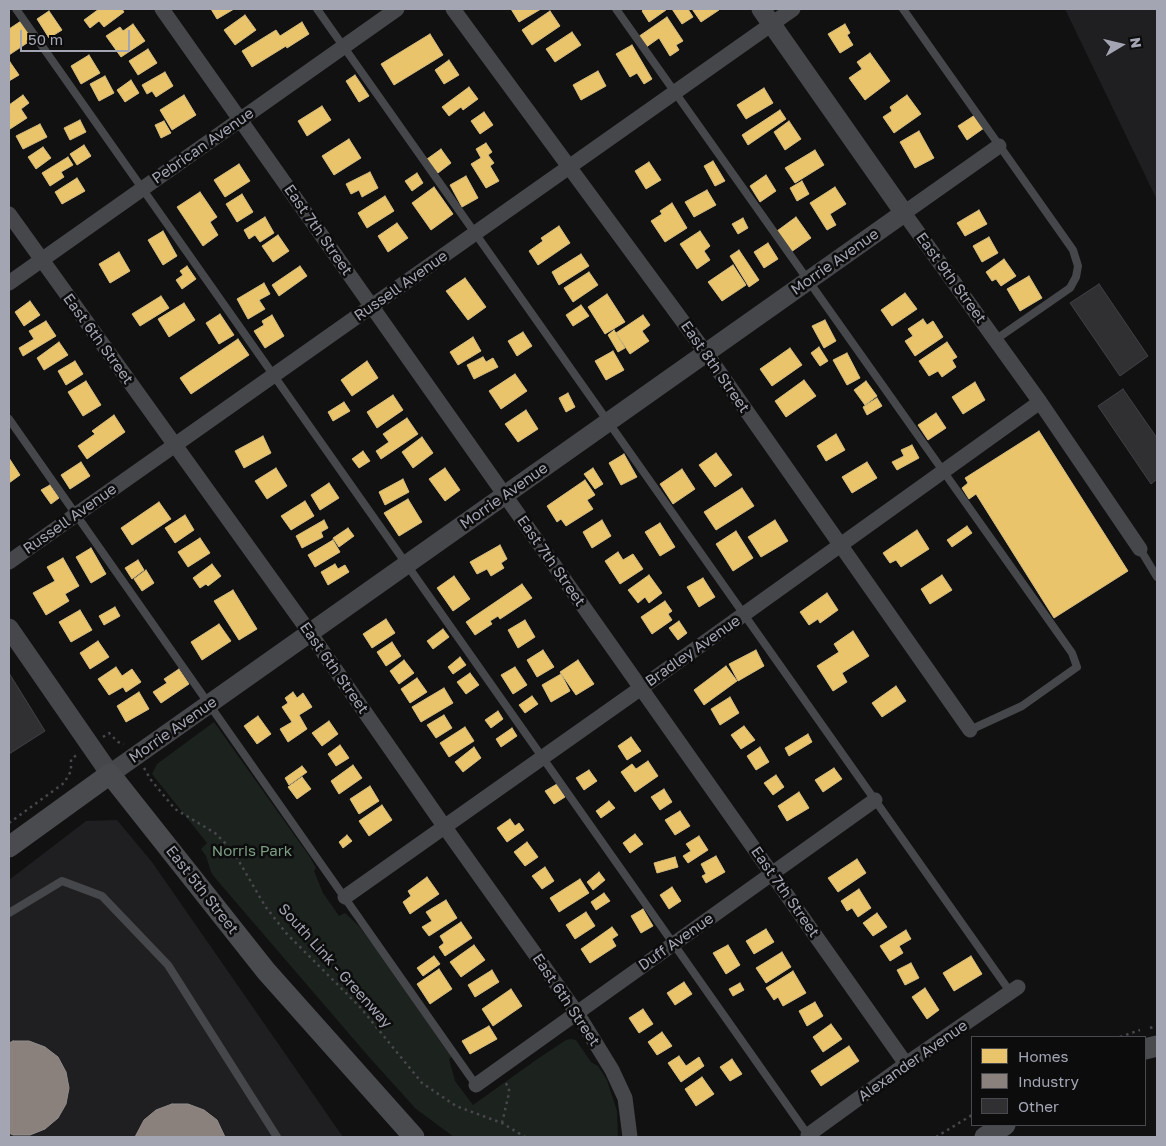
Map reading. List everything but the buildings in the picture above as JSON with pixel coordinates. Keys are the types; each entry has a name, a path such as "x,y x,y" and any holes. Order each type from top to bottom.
{"main road":[{"name":"Morrie Avenue","path":"10,837 110,774"},
{"name":"East 5th Street","path":"110,774 266,971 414,1137"},
{"path":"985,1137 1003,1126"}],"street":[{"name":"East 7th Street","path":"162,9 906,1064"},
{"name":"Pebrican Avenue","path":"9,283 397,9"},
{"name":"East 8th Street","path":"453,9 706,353 970,730"},
{"name":"Russell Avenue","path":"9,562 675,92 766,16 793,9"},
{"name":"East 9th Street","path":"766,16 1040,402 1140,549"},
{"name":"Morrie Avenue","path":"110,774 1000,146"},
{"name":"East 6th Street","path":"9,214 310,633 577,1013 612,1070 625,1098 630,1137"},
{"name":"Bradley Avenue","path":"345,897 744,615 1040,402"},
{"name":"East 5th Street","path":"9,628 110,774"},
{"name":"Duff Avenue","path":"476,1085 875,800"},
{"name":"Alexander Avenue","path":"808,1135 906,1064 1015,990"}],"lane":[{"path":"16,9 808,1135"},
{"path":"317,9 875,800 1015,990"},
{"path":"616,9 1072,652 1077,667 1022,706 970,730"},
{"path":"903,9 1073,250 1078,266 1076,277 1070,288 995,340"},
{"path":"9,419 476,1085"},
{"path":"1140,549 1157,577"},
{"path":"9,912 62,880 102,896 168,965 278,1137"}],"path":[{"name":"South Link - Greenway","path":"10,837 64,783 71,771 71,759 110,733 118,742 128,744 151,780 175,809 215,833 233,851 266,906 286,933 360,1007 422,1083 456,1106 502,1123 524,1137"},
{"path":"496,1070 509,1088 502,1123"},
{"path":"936,1137 971,1116"}],"shaded area":[{"path":"1065,9 1157,9 1157,200"},
{"path":"117,820 152,862 343,1137 9,1137 9,880 86,821"}],"green space":[{"name":"Norris Park","path":"214,722 310,857 316,868 314,871 323,893 339,916 345,913 359,926 453,1056 449,1059 455,1081 473,1105 566,1040 576,1040 591,1062 598,1066 607,1080 617,1111 618,1137 454,1137 416,1109 216,879 201,849 207,843 152,774 157,764"}]}
